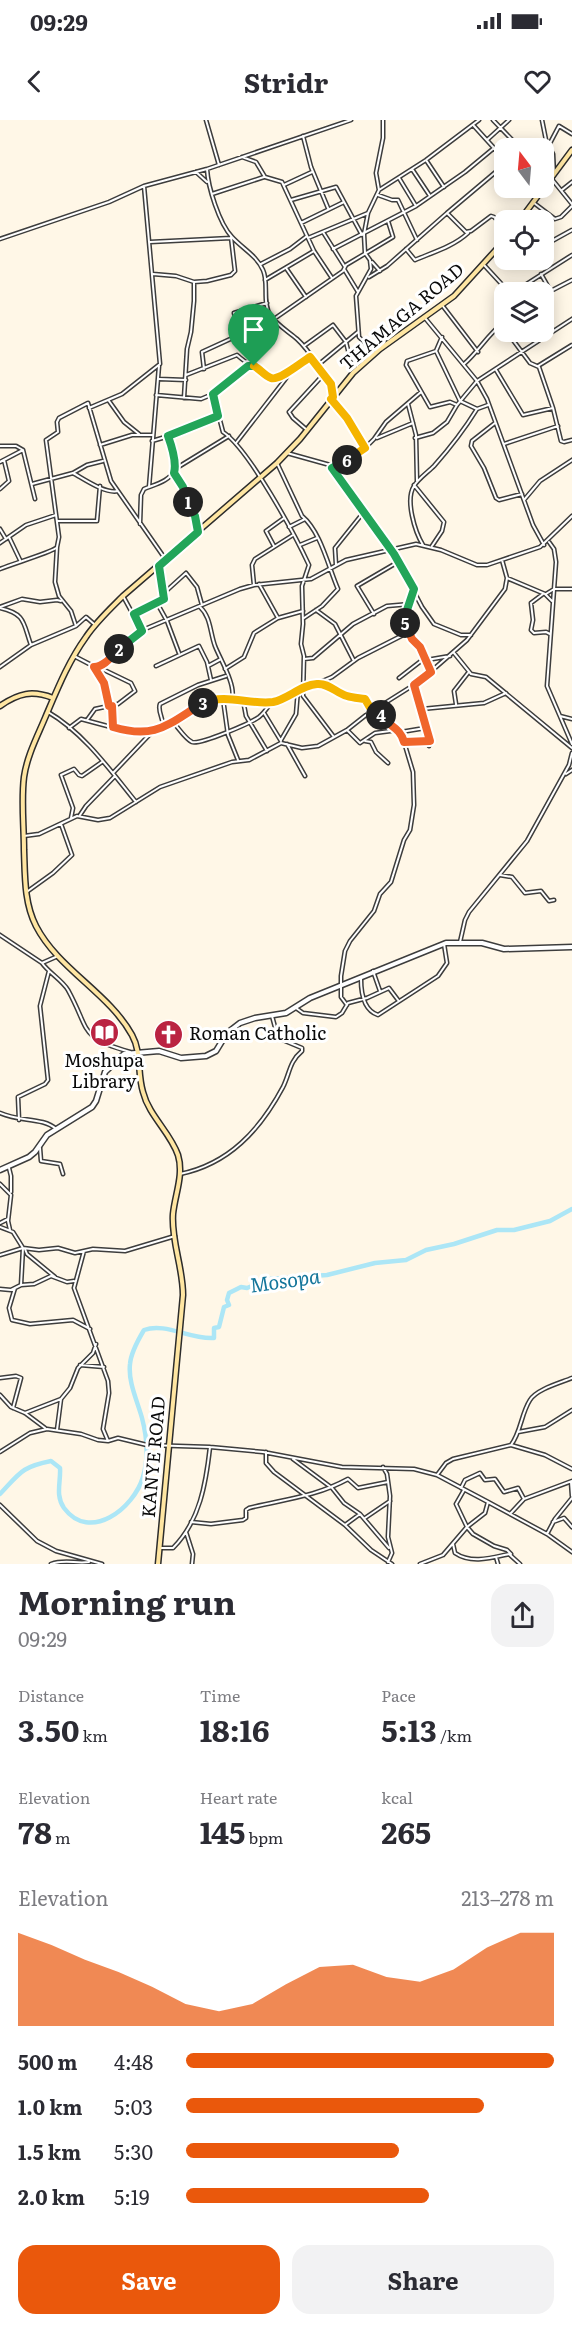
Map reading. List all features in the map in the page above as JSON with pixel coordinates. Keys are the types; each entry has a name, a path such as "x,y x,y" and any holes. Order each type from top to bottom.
{"main road":[{"path":"554,175 572,150"},
{"path":"527,210 536,198"},
{"name":"THAMAGA ROAD","path":"139,1053 133,1036 118,1015 58,956 36,926 26,892 24,776 32,746 53,698 74,656 95,626 123,596 277,463 307,431 358,368 380,349 442,305 466,284 494,252"},
{"path":"0,704 27,693 40,693 53,698"},
{"path":"139,1053 141,1087 145,1100 176,1150 180,1164 173,1215 175,1236"},
{"name":"KANYE ROAD","path":"158,1564 183,1277 175,1236"}],"street":[{"path":"206,120 219,165"},
{"path":"0,239 109,202 144,186 207,169 351,120"},
{"path":"380,271 365,253 363,234 368,213 380,190 376,173 384,120"},
{"path":"380,190 426,160 479,120"},
{"path":"493,120 511,138"},
{"path":"487,140 509,120"},
{"path":"543,120 546,138"},
{"path":"333,249 416,206 494,148 474,123"},
{"path":"553,138 560,125 572,134"},
{"path":"303,136 313,172 328,208"},
{"path":"242,157 256,162 265,177"},
{"path":"426,160 444,187"},
{"path":"153,274 176,276 194,282 215,280 233,274 231,237 212,194 207,169"},
{"path":"412,169 430,196"},
{"path":"196,172 209,184"},
{"path":"284,185 313,172"},
{"path":"366,278 380,271 494,173"},
{"path":"212,194 265,177 280,180 314,251 332,279"},
{"path":"399,178 416,206"},
{"path":"533,202 555,219 561,217 572,205 554,178"},
{"path":"561,190 572,182"},
{"path":"144,186 160,358 149,487"},
{"path":"291,200 336,187 363,234"},
{"path":"378,195 392,200 398,199 417,240"},
{"path":"301,224 328,208 344,202"},
{"path":"260,265 307,237 368,213"},
{"path":"447,213 468,232"},
{"path":"406,249 416,260 456,244 468,232 491,216 494,217"},
{"path":"204,369 202,352 274,319 365,253 393,237 388,221"},
{"path":"554,240 572,230"},
{"path":"323,232 358,292"},
{"path":"150,242 231,237 264,270 270,313 303,346 324,374 332,387 332,398 365,448"},
{"path":"264,281 314,251"},
{"path":"529,282 572,255"},
{"path":"370,260 371,270 356,300 358,332 359,337 366,344 380,349"},
{"path":"484,265 500,282"},
{"path":"286,268 306,297"},
{"path":"541,274 545,282"},
{"path":"554,289 572,280"},
{"path":"184,398 194,282"},
{"path":"239,334 234,313 267,303"},
{"path":"442,305 477,352"},
{"path":"250,308 255,327"},
{"path":"425,318 477,381 489,405 533,527 544,545"},
{"path":"554,330 572,319"},
{"path":"303,346 332,325 346,342 349,354 358,368"},
{"path":"464,364 494,331"},
{"path":"318,366 358,332"},
{"path":"442,337 435,351 405,362 430,407 450,402 457,405"},
{"path":"514,342 531,364 538,366 572,345"},
{"path":"416,438 435,432 448,420 477,381 536,342"},
{"path":"435,351 460,401 477,409"},
{"path":"186,375 237,355 248,366 256,367 272,379 288,373 310,357"},
{"path":"89,408 122,394 159,366"},
{"path":"156,395 199,400 213,394 248,366"},
{"path":"538,366 554,408 562,442 572,440"},
{"path":"496,370 523,416 554,408"},
{"path":"236,443 288,373"},
{"path":"307,431 289,412 324,374"},
{"path":"158,379 186,380"},
{"path":"332,468 365,448 386,422 421,392"},
{"path":"213,394 221,429 236,443 260,479 300,545 309,567 303,580 301,644 304,660 302,670 304,700 334,737"},
{"path":"109,400 124,422 139,434"},
{"path":"76,626 71,611 62,601 56,582 59,538 46,439 58,432 59,418 88,404 110,478 166,560"},
{"path":"408,404 416,438 415,484 411,497 413,518 415,533 423,545"},
{"path":"415,484 448,450 477,409 489,405"},
{"path":"152,441 218,416"},
{"path":"374,439 414,422"},
{"path":"495,423 472,441 471,447 484,468 496,498 499,500 522,494"},
{"path":"503,445 558,426"},
{"path":"100,445 139,434 153,435"},
{"path":"168,436 176,469"},
{"path":"140,524 141,492 160,484 176,469 230,436"},
{"path":"0,446 16,446 23,450 35,499"},
{"path":"0,462 23,450"},
{"path":"287,453 328,463 391,549 422,607 436,626 471,636"},
{"path":"524,500 540,481 572,459"},
{"path":"0,489 9,481 4,460"},
{"path":"32,484 73,473 87,465 104,461"},
{"path":"277,463 291,495 317,538 338,590 303,619"},
{"path":"73,473 86,482 100,486 109,492 118,491"},
{"path":"174,473 195,516 198,532"},
{"path":"415,484 444,522 442,531 432,547"},
{"path":"57,521 96,521 100,486"},
{"path":"336,565 335,548 363,513"},
{"path":"0,543 26,525 56,515"},
{"path":"98,667 142,631 254,585 314,578 350,558 423,545 477,565 502,560 544,545 572,516"},
{"path":"274,546 266,531 284,518"},
{"path":"289,527 305,519"},
{"path":"0,530 6,539"},
{"path":"254,585 253,562 293,535"},
{"path":"9,537 20,560"},
{"path":"300,545 317,538"},
{"path":"548,541 556,555 547,686 572,746"},
{"path":"0,569 20,560 50,552 57,547"},
{"path":"284,742 302,748 314,748 347,730 431,672 471,636 505,589 507,578 502,560"},
{"path":"374,614 357,586 398,562"},
{"path":"134,614 164,599 159,566"},
{"path":"164,593 186,573 197,587 215,647 233,693 232,698"},
{"path":"507,578 544,594 553,602"},
{"path":"259,584 278,618"},
{"path":"550,635 546,632 534,633 531,630 533,620 531,603 554,589 572,589"},
{"path":"415,592 405,619 409,632 431,672"},
{"path":"123,596 142,631"},
{"path":"0,607 22,599 40,603 62,601"},
{"path":"157,603 167,621 179,654"},
{"path":"304,660 313,658 353,624 389,605 410,604"},
{"path":"0,607 14,611 20,616 31,645"},
{"path":"316,610 333,621 354,661"},
{"path":"225,669 244,657 252,634 278,618 303,611"},
{"path":"0,667 31,645 76,626 86,617 95,626"},
{"path":"80,816 86,806 152,732 204,702 232,698 253,702 272,702 336,675 354,661 409,632"},
{"path":"156,666 199,646 208,666 211,681"},
{"path":"454,652 469,672 486,677 572,746"},
{"path":"74,656 132,683 134,687 132,695 111,706 95,709 87,720"},
{"path":"399,678 416,663 450,656"},
{"path":"208,666 221,659"},
{"path":"94,667 104,683 111,706 113,727"},
{"path":"456,704 454,692 469,672"},
{"path":"163,727 160,704 227,676"},
{"path":"318,684 329,686 347,696 365,699 372,711"},
{"path":"414,685 430,741 429,746"},
{"path":"24,836 39,834 80,816 104,820 117,815 160,787 238,761 249,760 284,742 296,712 298,690"},
{"path":"422,709 484,703 507,693"},
{"path":"223,699 228,732 238,761"},
{"path":"243,700 244,711 267,751"},
{"path":"172,722 194,743 250,723 264,713 272,702"},
{"path":"347,1005 341,999 340,985 346,947 374,911 380,894 391,882 404,840 410,830 414,805 413,774 404,742 399,731 387,723 377,708"},
{"path":"47,712 69,728 103,762 136,802"},
{"path":"264,713 305,776"},
{"path":"560,716 572,719"},
{"path":"69,728 79,719 140,732 152,732"},
{"path":"382,732 387,723"},
{"path":"347,730 358,743 382,732 426,728"},
{"path":"140,732 144,741"},
{"path":"365,741 371,742 376,752 388,763"},
{"path":"404,742 430,741"},
{"path":"459,942 469,912 527,841 564,776 572,753"},
{"path":"71,818 74,808 61,775 74,769 82,776 103,762"},
{"path":"564,776 572,770"},
{"path":"26,892 53,873 72,855 61,824"},
{"path":"500,875 513,878 524,893 541,891 549,901 554,900"},
{"path":"0,935 42,963 67,989 84,1026 93,1037 112,1047 131,1052 159,1051 190,1059 206,1056 216,1051 227,1033 240,1023 286,1013 310,998 444,944 482,943 504,949 572,948"},
{"path":"361,976 361,993 369,1009 376,1015 438,976 448,961 444,944"},
{"path":"42,963 58,956"},
{"path":"19,1120 18,1097 45,1084 48,1080 40,1006 49,971"},
{"path":"373,971 381,992"},
{"path":"296,1008 303,1013 336,1017 347,1005 390,988 398,1000"},
{"path":"180,1174 206,1165 242,1144 283,1086 289,1066 302,1049 300,1046 278,1038 272,1016"},
{"path":"0,1170 29,1158 46,1135 92,1107 105,1072 124,1054 131,1052"},
{"path":"0,1113 19,1120 47,1122 56,1129"},
{"path":"40,1145 41,1161 60,1164 63,1174"},
{"path":"9,1166 11,1176 8,1219 10,1230"},
{"path":"0,1184 10,1195"},
{"path":"8,1219 0,1225 15,1234 27,1254 56,1278"},
{"path":"0,1255 24,1248 39,1250 58,1248 75,1253 93,1249 127,1250 175,1236"},
{"path":"21,1285 24,1248"},
{"path":"84,1251 75,1280 75,1292 108,1381 109,1393 104,1432 108,1441"},
{"path":"0,1289 40,1283 49,1277 67,1282 75,1280"},
{"path":"15,1288 9,1308 11,1318 15,1321 30,1324 73,1320 90,1329"},
{"path":"25,1413 61,1399 70,1388 80,1365 91,1355 96,1344"},
{"path":"80,1365 104,1367"},
{"path":"0,1378 16,1376 21,1378 13,1408"},
{"path":"512,1445 532,1398 572,1378"},
{"path":"0,1395 13,1408 25,1413 47,1430"},
{"path":"57,1430 61,1399"},
{"path":"519,1431 545,1426 572,1410"},
{"path":"0,1452 30,1433 57,1430 108,1441 118,1438 147,1445 266,1452 342,1467 410,1468 437,1475 547,1534 572,1552"},
{"path":"437,1475 444,1465 453,1459 512,1445 545,1455 571,1470"},
{"path":"159,1548 173,1548 191,1522 200,1502 210,1447"},
{"path":"266,1452 265,1462 268,1467 345,1525 371,1550 392,1564"},
{"path":"290,1457 332,1488 344,1503 364,1518 391,1549"},
{"path":"382,1467 388,1482 390,1501 388,1537 392,1555 388,1562"},
{"path":"520,1564 507,1550 476,1536 467,1527 456,1504 466,1479 480,1473 485,1480 495,1479 504,1492 518,1488 524,1499"},
{"path":"191,1522 211,1524 243,1520 249,1508 306,1497 332,1488 348,1479 358,1488 388,1482"},
{"path":"510,1514 524,1499 571,1482 572,1497 547,1534"},
{"path":"364,1518 390,1501"},
{"path":"420,1564 442,1556 467,1527 485,1513 488,1502"},
{"path":"1,1506 37,1541 56,1551 102,1564"},
{"path":"345,1525 360,1514"},
{"path":"553,1522 564,1518 572,1527"},
{"path":"186,1530 193,1554 192,1564"},
{"path":"453,1544 454,1553 464,1558 511,1554"},
{"path":"496,1557 498,1564"},
{"path":"51,1564 67,1560 79,1563 93,1562"}],"waterway":[{"name":"Mosopa","path":"0,1494 22,1472 51,1461 60,1468 61,1503 74,1518 86,1522 98,1522 121,1510 131,1500 143,1477 146,1462 145,1432 130,1371 133,1351 144,1330 161,1328 214,1338 214,1328 219,1327 224,1307 229,1305 227,1300 229,1293 241,1287 247,1288 269,1279 327,1275 375,1263 406,1260 426,1250 454,1244 497,1230 514,1230 550,1221 572,1209"}],"place":[{"name":"Moshupa Library","path":"104,1032"},
{"name":"Roman Catholic","path":"168,1034"}],"route":[{"path":"310,357 331,384 333,397 331,399 347,418 365,448 332,468 363,513 376,527 414,589 415,592 405,619 412,639 420,647 431,672 414,685 430,741 404,742 400,731 387,723 377,708 372,711 368,701 347,696 329,686 318,684 272,702 253,702 232,698 210,700 152,732 126,731 113,727 112,706 109,706 102,677 94,667 97,668 105,663 142,631 134,614 164,599 159,566 198,532 195,516 174,473 176,469 168,436 198,426 218,416 213,394 248,366 254,366 275,379 288,373 298,363 310,357"}]}
